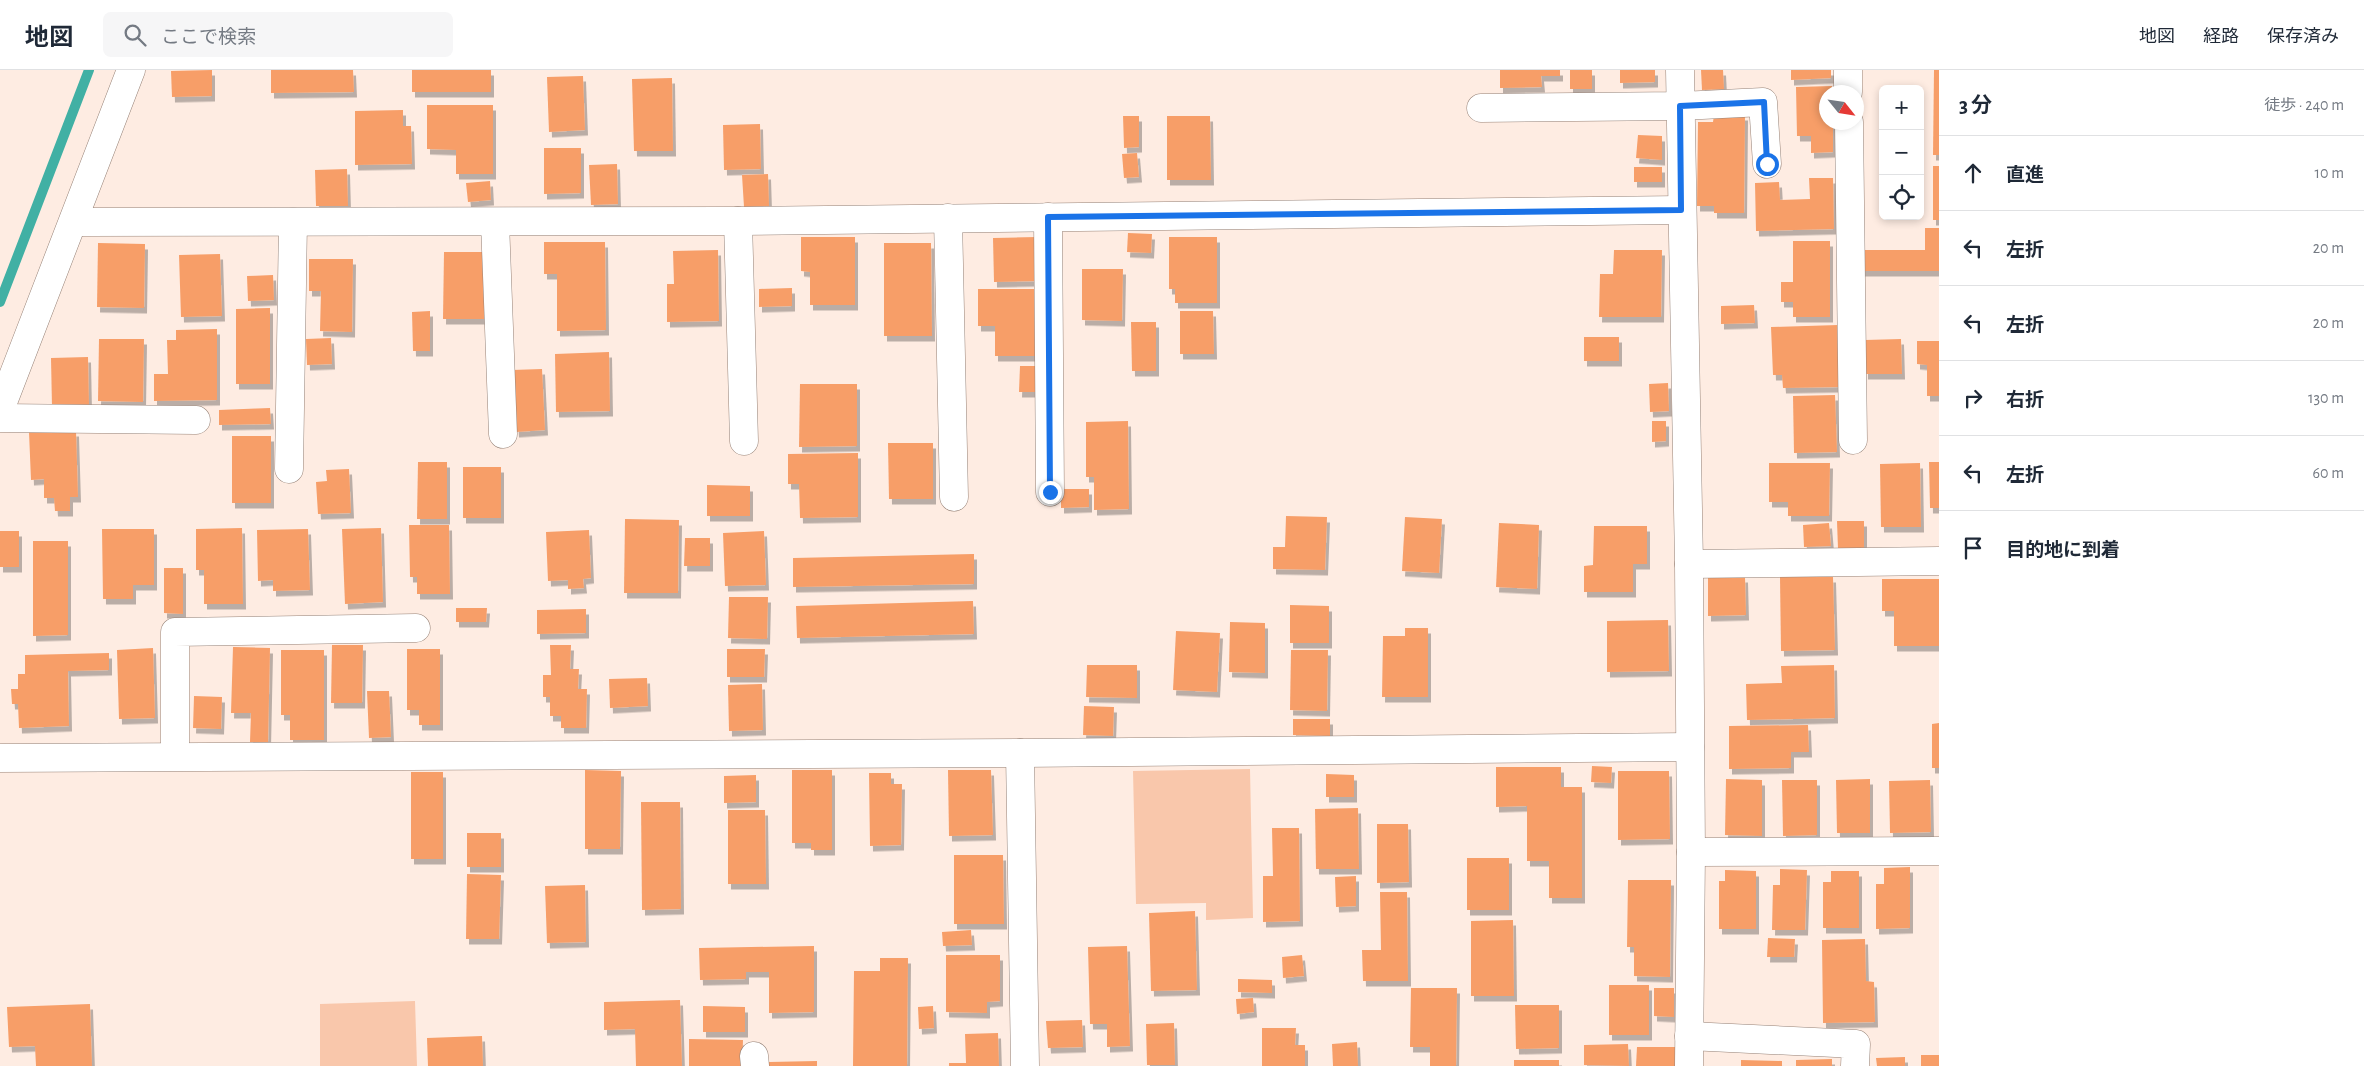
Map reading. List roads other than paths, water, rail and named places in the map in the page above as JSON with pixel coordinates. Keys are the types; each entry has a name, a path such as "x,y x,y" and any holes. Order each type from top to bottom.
{"street":[{"path":"0,410 131,70"},
{"path":"1680,70 1691,852 1688,1066"},
{"path":"1848,70 1848,85"},
{"path":"1482,108 1680,106 1764,102 1767,164"},
{"path":"1849,130 1853,440"},
{"path":"74,222 738,221 1681,210"},
{"path":"1048,217 1050,492"},
{"path":"948,218 954,497"},
{"path":"738,221 744,441"},
{"path":"289,469 293,222"},
{"path":"495,222 504,434"},
{"path":"0,418 196,420"},
{"path":"1688,564 1939,561"},
{"path":"175,756 175,632 416,628"},
{"path":"0,758 1020,753 1690,747"},
{"path":"1020,753 1025,1066"},
{"path":"1691,852 1939,850"},
{"path":"1689,1036 1856,1044 1855,1066"}],"waterway":[{"path":"0,302 89,70"}]}
